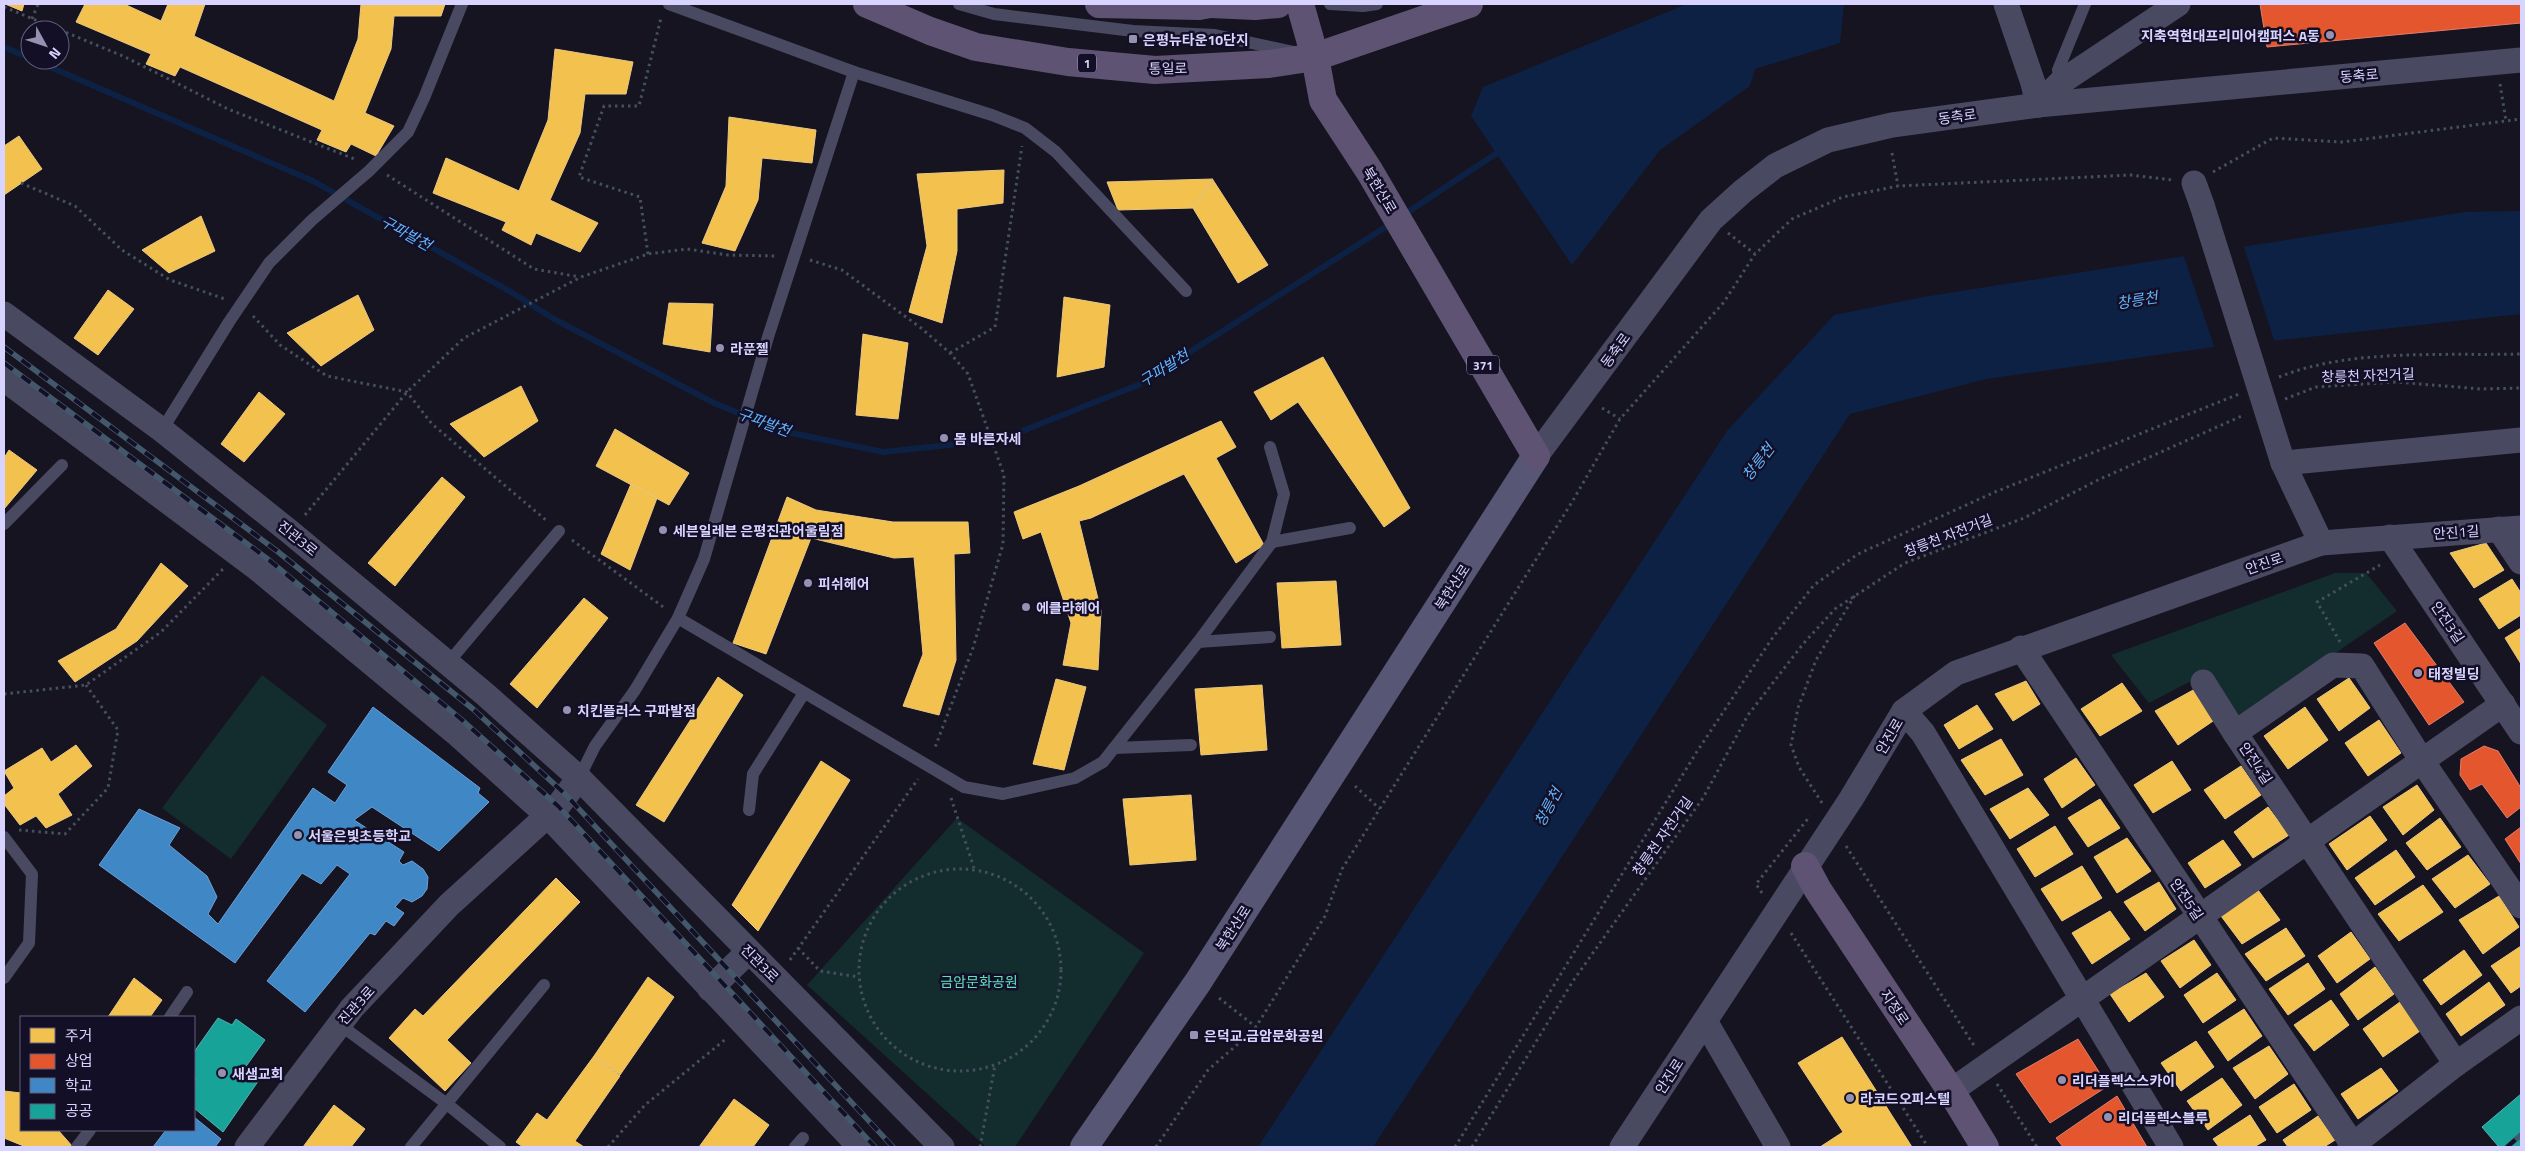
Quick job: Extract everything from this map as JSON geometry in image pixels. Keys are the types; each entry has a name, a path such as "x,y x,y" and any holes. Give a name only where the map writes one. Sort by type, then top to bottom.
{"main road":[{"name":"통일로","path":"867,4 976,47 1068,62 1155,70 1269,64 1315,57 1470,4"},
{"path":"1099,4 1199,6 1211,4 1255,6 1278,4"},
{"name":"북한산로","path":"1084,1147 1198,982 1536,456 1370,172 1323,100 1315,57 1300,4"},
{"name":"지정로","path":"1805,866 1818,890 1951,1091 1985,1147"}],"street":[{"path":"2006,4 2038,106 2061,82 2178,4"},
{"name":"동축로","path":"1536,456 1711,220 1743,191 1775,166 1828,140 1892,125 2038,106 2521,60"},
{"path":"2198,194 2283,463 2321,543"},
{"name":"진관3로","path":"4,314 162,430 290,532 448,663 579,778 748,952 942,1147"},
{"path":"4,379 258,569 456,733 548,816 860,1147"},
{"path":"2283,463 2521,440"},
{"path":"2510,528 2521,562"},
{"name":"안진1길","path":"2390,537 2510,528"},
{"name":"안진로","path":"1622,1147 1805,866 1851,799 1904,711 1956,673 2021,648 2321,543 2390,537"},
{"name":"안진3길","path":"2390,537 2521,732"},
{"name":"안진5길","path":"2021,648 2352,1146"},
{"path":"2334,665 2362,666 2422,761 2521,906"},
{"name":"안진4길","path":"2334,665 2235,733 2456,1064"},
{"path":"2203,682 2235,733"},
{"path":"1951,1091 2502,704"},
{"path":"1904,711 1923,733 2171,1147"},
{"name":"진관3로","path":"246,1147 339,1024 449,905 548,816 579,778"},
{"path":"710,989 748,952"},
{"path":"2352,1146 2456,1064 2521,1018"},
{"path":"1705,1021 1778,1147"}],"lane":[{"path":"162,430 269,263 312,220 371,169 408,132 424,98 462,4"},
{"path":"959,4 994,14 1133,32 1215,35 1315,57"},
{"path":"1330,4 1363,6 1377,4"},
{"path":"2061,82 2058,70 2085,4"},
{"path":"666,8 854,72 992,115 1025,128 1056,152 1186,291"},
{"path":"579,778 595,746 635,690 678,618 704,559 768,337 854,72"},
{"path":"678,618 964,787 1003,794 1075,778 1103,762 1198,642 1272,542 1284,494 1270,447"},
{"path":"4,524 62,465"},
{"path":"1272,542 1350,528"},
{"path":"448,663 559,531"},
{"path":"1198,642 1270,637"},
{"path":"749,810 754,774 804,693"},
{"path":"1114,748 1190,745"},
{"path":"4,978 29,943 32,874 8,833"},
{"path":"411,1147 544,985"},
{"path":"171,1016 187,992"},
{"path":"339,1024 447,1104 500,1147"},
{"path":"77,1147 89,1131"}],"path":[{"path":"4,7 32,19 38,4"},
{"path":"648,254 640,197 579,177 604,106 639,106 666,8"},
{"path":"70,34 123,56 228,109 371,169 534,269 581,277"},
{"path":"2500,81 2506,121"},
{"path":"1156,1147 1208,1070 1256,1027 1325,916 1342,869 1572,502 1620,419 1724,302 1755,254 1792,219 1843,197 1898,186 2131,175 2198,194 2273,138 2342,142 2521,119"},
{"path":"950,353 995,326 1025,128"},
{"path":"1892,153 1898,186"},
{"path":"21,183 75,206 122,250 170,280 241,304 280,345 327,376 407,392 432,424 559,531 678,618"},
{"path":"1727,232 1755,254"},
{"path":"299,522 407,392 464,338 547,295"},
{"path":"2276,379 2293,372 2357,358 2521,354"},
{"name":"창릉천 자전거길","path":"2282,400 2316,387 2396,382 2481,389 2521,388"},
{"path":"1455,1147 1696,753 1773,636 1814,585 1858,554 1995,492 2242,393"},
{"path":"1602,408 1620,419"},
{"name":"창릉천 자전거길","path":"1472,1147 1573,981 1702,798 1748,715 1803,644 1835,609 1905,563 2024,518 2098,480 2248,413"},
{"path":"785,967 928,765 973,648 1003,544 1004,475 983,416"},
{"path":"4,694 86,685 161,632 228,563"},
{"path":"2334,665 2340,643 2317,602 2380,565"},
{"path":"1816,808 1821,801 1799,767 1791,745 1798,708 1816,660 1856,594"},
{"path":"8,833 65,834 108,788 118,730 86,685"},
{"path":"946,776 974,869"},
{"path":"1354,786 1380,809"},
{"path":"1756,884 1811,814"},
{"path":"1846,846 1972,1042"},
{"path":"944,869 974,869 1003,877 1028,893 1047,916 1059,944 1062,974 1056,1003 1042,1030 1021,1051 995,1065 964,1072 933,1068 904,1055 881,1034 865,1008 858,977 861,947 869,926 872,919 890,896 915,878 944,869"},
{"path":"1790,931 1928,1147"},
{"path":"798,948 820,971 858,977"},
{"path":"1219,998 1256,1027"},
{"path":"608,1147 646,1105 729,1036"},
{"path":"980,1147 995,1065"},
{"path":"1998,1086 2037,1147"}],"green space":[{"path":"2335,573 2366,573 2397,611 2240,718 2208,672 2149,703 2111,655"},
{"path":"262,675 327,725 231,859 162,808"},
{"name":"금암문화공원","path":"957,818 1144,953 1015,1147 986,1147 807,985"}],"water":[{"path":"1687,4 1844,4 1840,43 1755,69 1750,86 1660,150 1572,265 1471,116 1483,87"},
{"name":"창릉천","path":"2521,211 2521,314 2207,348 1986,379 1850,414 1373,1147 1258,1147 1727,431 1834,315 1923,297 2465,212"}],"pier":[{"path":"2243,244 2275,343 2215,349 2183,254"}],"building: 주거":[{"path":"5,4 24,4 22,11"},
{"path":"85,4 124,4 161,21 168,4 205,4 194,36 334,101 358,39 361,4 445,4 441,16 394,16 391,49 365,113 394,126 376,156 351,144 346,152 317,140 322,130 180,67 175,76 146,64 151,54 76,22"},
{"path":"555,49 633,62 626,94 585,94 580,133 550,200 598,223 580,252 536,233 531,245 502,230 506,222 433,193 446,158 519,191 548,120"},
{"path":"729,117 816,130 812,163 762,158 758,200 735,251 702,243 726,186"},
{"path":"19,136 42,169 4,195 4,146"},
{"path":"1004,170 1003,203 957,209 957,251 942,323 909,312 927,246 917,174"},
{"path":"1213,179 1193,208 1118,210 1107,182"},
{"path":"1213,180 1268,265 1238,283 1193,208"},
{"path":"201,216 215,251 169,273 142,250"},
{"path":"108,290 134,309 98,355 74,338"},
{"path":"358,295 374,330 321,366 287,333"},
{"path":"1064,297 1110,305 1104,367 1057,377"},
{"path":"669,303 713,304 710,352 663,344"},
{"path":"863,334 908,343 898,419 856,415"},
{"path":"1323,357 1410,508 1384,527 1298,402 1271,420 1254,392"},
{"path":"521,386 538,421 484,457 450,424"},
{"path":"259,392 285,414 244,462 221,444"},
{"path":"1221,421 1236,447 1216,458 1264,545 1236,563 1184,474 1091,518 1079,521 1101,611 1098,670 1063,665 1071,623 1041,532 1023,539 1014,512 1079,486"},
{"path":"615,429 689,473 669,505 596,466"},
{"path":"9,450 37,470 4,509 4,458"},
{"path":"442,477 465,497 395,586 368,563"},
{"path":"631,484 657,498 630,570 601,554"},
{"path":"787,497 816,510 893,522 968,522 970,553 954,554 956,660 939,715 903,706 923,654 914,557 894,558 811,538 766,654 733,643"},
{"path":"2486,543 2504,570 2474,588 2450,553"},
{"path":"161,563 188,586 137,641 75,682 58,661 116,629"},
{"path":"2512,579 2521,593 2521,615 2499,629 2479,599"},
{"path":"1336,581 1341,645 1282,648 1277,583"},
{"path":"584,598 608,618 537,708 510,684"},
{"path":"2521,628 2521,664 2505,638"},
{"path":"718,677 743,695 664,822 636,805"},
{"path":"2349,678 2370,708 2339,731 2317,699"},
{"path":"1056,679 1086,687 1064,770 1033,764"},
{"path":"2026,681 2040,704 2013,721 1995,694"},
{"path":"2122,683 2142,711 2100,736 2081,709"},
{"path":"1262,685 1267,750 1201,755 1195,689"},
{"path":"2195,689 2216,719 2178,745 2155,711"},
{"path":"1977,705 1993,729 1959,749 1944,725"},
{"path":"2305,707 2328,740 2288,769 2264,736"},
{"path":"2379,720 2401,753 2368,776 2345,743"},
{"path":"2001,739 2023,775 1985,795 1961,760"},
{"path":"76,745 92,766 58,794 72,815 46,828 36,816 20,825 4,804 4,796 14,788 4,771 42,748 51,762"},
{"path":"2076,758 2095,785 2062,808 2044,779"},
{"path":"821,761 850,780 758,931 732,905"},
{"path":"2172,761 2191,790 2153,813 2134,785"},
{"path":"2241,766 2261,795 2225,819 2204,790"},
{"path":"2417,785 2434,810 2403,835 2383,807"},
{"path":"2028,788 2049,815 2010,839 1990,809"},
{"path":"1191,795 1196,860 1130,865 1123,799"},
{"path":"2100,799 2120,828 2088,847 2068,818"},
{"path":"2268,807 2289,835 2253,858 2234,832"},
{"path":"2370,816 2387,840 2347,870 2329,844"},
{"path":"2440,818 2461,847 2427,870 2406,843"},
{"path":"2055,826 2073,854 2035,877 2017,849"},
{"path":"2127,838 2151,871 2117,893 2094,857"},
{"path":"2223,840 2241,865 2205,888 2188,863"},
{"path":"2396,850 2415,877 2375,905 2355,878"},
{"path":"2468,855 2490,884 2455,908 2432,879"},
{"path":"2082,866 2102,898 2062,921 2041,889"},
{"path":"556,878 580,902 447,1040 471,1063 445,1091 389,1038 415,1009 423,1016"},
{"path":"2159,882 2176,909 2145,931 2124,902"},
{"path":"2423,885 2443,912 2399,941 2378,914"},
{"path":"2258,890 2280,920 2242,944 2221,916"},
{"path":"2499,896 2519,927 2483,954 2459,920"},
{"path":"2110,911 2130,939 2092,964 2072,933"},
{"path":"2286,928 2305,956 2266,981 2245,954"},
{"path":"2351,932 2370,959 2337,983 2318,956"},
{"path":"2194,940 2211,965 2180,988 2161,961"},
{"path":"2521,946 2521,986 2511,993 2491,966"},
{"path":"2464,950 2482,975 2441,1005 2423,980"},
{"path":"2308,963 2325,989 2288,1015 2269,989"},
{"path":"2375,967 2394,994 2358,1020 2340,994"},
{"path":"2146,973 2164,997 2129,1022 2110,994"},
{"path":"2217,973 2236,1000 2203,1023 2184,995"},
{"path":"648,977 674,997 620,1075 594,1056"},
{"path":"134,978 162,1000 151,1016 109,1016"},
{"path":"2489,982 2505,1005 2461,1036 2446,1014"},
{"path":"2331,1000 2349,1025 2314,1051 2294,1025"},
{"path":"2400,1002 2420,1031 2383,1057 2363,1029"},
{"path":"2244,1009 2262,1036 2228,1061 2208,1032"},
{"name":"라코드오피스텔","path":"1842,1037 1912,1147 1820,1147 1843,1132 1798,1063"},
{"path":"2196,1041 2214,1067 2181,1091 2161,1063"},
{"path":"2269,1046 2288,1074 2255,1099 2233,1068"},
{"path":"594,1056 620,1076 575,1141 584,1147 523,1147 516,1142 537,1113 547,1120"},
{"path":"2381,1068 2398,1091 2358,1119 2341,1094"},
{"path":"2222,1078 2242,1105 2208,1130 2187,1101"},
{"path":"2294,1084 2311,1110 2277,1133 2259,1107"},
{"path":"4,1091 20,1093 20,1131 59,1131 73,1147 26,1147 4,1138"},
{"path":"734,1099 769,1125 753,1147 699,1147"},
{"path":"334,1105 365,1129 351,1147 303,1147"},
{"path":"2250,1115 2266,1140 2254,1147 2219,1147 2213,1139"},
{"path":"2318,1116 2335,1140 2324,1147 2288,1147 2283,1140"}],"building: 상업":[{"name":"지축역현대프리미어캠퍼스 A동","path":"2260,4 2521,4 2521,23 2267,47"},
{"name":"태정빌딩","path":"2405,623 2464,702 2429,725 2374,643"},
{"path":"2484,746 2498,751 2521,788 2521,807 2507,818 2482,784 2470,790 2460,775 2461,759"},
{"path":"2521,827 2521,864 2505,839"},
{"name":"리더플렉스스카이","path":"2078,1039 2108,1086 2050,1123 2016,1074"},
{"name":"리더플렉스블루","path":"2117,1096 2147,1147 2063,1147 2056,1138"}],"building: 학교":[{"path":"373,707 480,788 478,793 489,802 439,851 372,807 354,820 404,852 399,861 403,865 412,861 423,869 428,877 427,889 422,896 412,902 403,898 395,907 404,913 394,926 386,921 375,935 370,933 305,1012 267,981 350,874 337,865 321,884 302,873 235,963 99,865 139,809 180,828 169,845 207,876 217,897 208,914 218,924 313,788 335,803 347,785 328,772"},
{"path":"195,1118 221,1139 215,1147 153,1147 165,1131 195,1131"}],"building: 공공":[{"name":"새샘교회","path":"218,1018 232,1025 236,1019 265,1040 244,1069 259,1080 223,1132 195,1109 195,1051"},
{"path":"2521,1094 2521,1147 2499,1147 2482,1127"}],"waterway":[{"name":"구파발천","path":"4,47 20,54"},
{"name":"구파발천","path":"57,70 313,181 511,292 554,319 714,403 782,431 883,452 967,443 1015,434 1138,385 1392,223"},
{"name":"구파발천","path":"1402,216 1497,153"}],"railway":[{"path":"4,347 277,551 473,709 566,795 893,1147"},
{"path":"4,363 269,560 462,720 558,806 875,1147"},
{"path":"2507,1147 2521,1135"}],"place":[{"name":"지축역현대프리미어캠퍼스 A동","path":"2330,35"},
{"name":"은평뉴타운10단지","path":"1133,39"},
{"name":"라푼젤","path":"720,348"},
{"name":"몸 바른자세","path":"944,438"},
{"name":"세븐일레븐 은평진관어울림점","path":"663,530"},
{"name":"피쉬헤어","path":"808,583"},
{"name":"에클라헤어","path":"1026,607"},
{"name":"태정빌딩","path":"2418,673"},
{"name":"치킨플러스 구파발점","path":"567,710"},
{"name":"서울은빛초등학교","path":"298,835"},
{"name":"은덕교.금암문화공원","path":"1194,1035"},
{"name":"새샘교회","path":"222,1073"},
{"name":"리더플렉스스카이","path":"2062,1080"},
{"name":"라코드오피스텔","path":"1850,1098"},
{"name":"리더플렉스블루","path":"2108,1117"}]}
